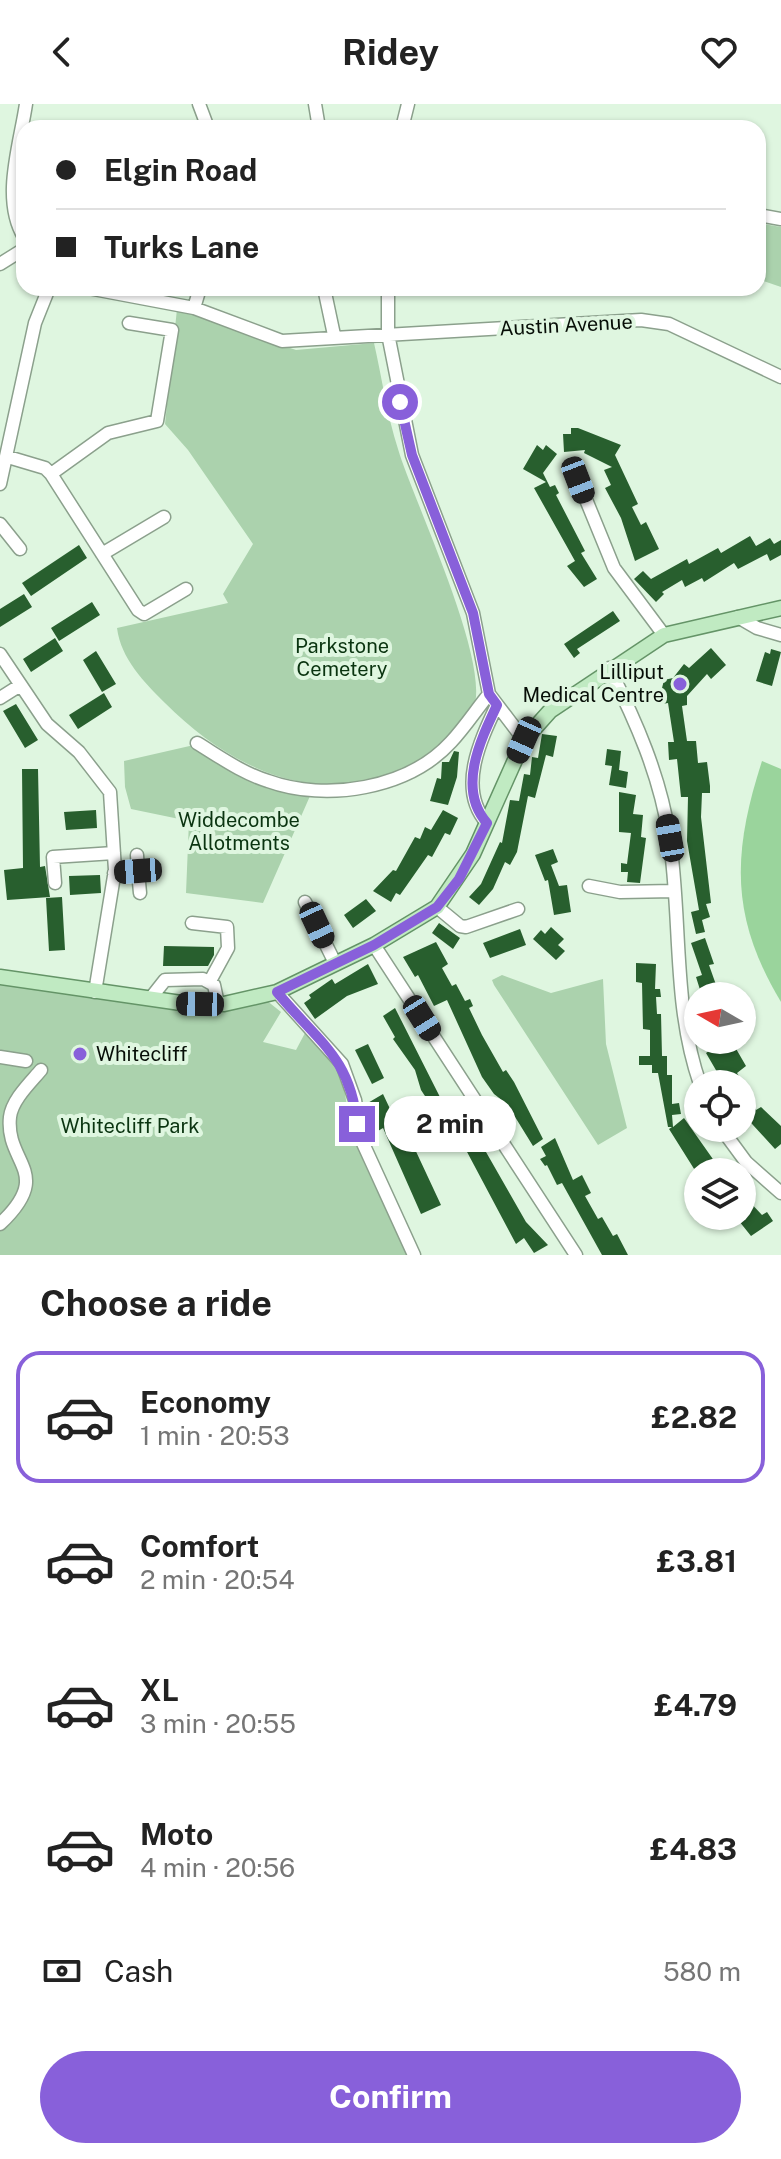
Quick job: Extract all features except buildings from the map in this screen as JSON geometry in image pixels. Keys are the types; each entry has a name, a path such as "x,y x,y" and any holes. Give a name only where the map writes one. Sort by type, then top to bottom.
{"main road":[{"path":"0,977 150,999 218,1004 277,992 374,945 437,907 459,879 524,740 550,711 609,668 664,635 781,608"}],"street":[{"path":"0,484 8,457 6,437 35,323 46,296"},
{"name":"Austin Avenue","path":"130,296 194,308 282,341 334,335 641,320 669,324 781,377"},
{"path":"194,308 198,296"},
{"path":"326,296 334,335"},
{"path":"388,296 388,334 412,455 473,613 493,699 524,740"},
{"path":"51,474 108,433 157,421 172,330 129,323"},
{"path":"8,457 45,468 51,474 138,610 144,614 186,589"},
{"path":"578,480 614,568 664,635"},
{"path":"102,554 164,517"},
{"path":"0,524 20,549"},
{"path":"738,617 757,628 781,635"},
{"path":"0,654 47,724 79,752 110,792 114,873 95,992"},
{"path":"609,668 630,710 661,795 670,838 683,1006 697,1070"},
{"path":"0,698 19,686"},
{"path":"197,743 270,783 321,791 353,790 398,777 424,764 450,744 493,699"},
{"path":"487,823 473,807 472,786 479,746 493,699"},
{"path":"55,883 53,857 114,853"},
{"path":"137,855 140,893"},
{"path":"114,873 138,871"},
{"path":"589,886 620,892 674,891"},
{"path":"305,902 335,963"},
{"path":"437,907 460,926 466,927 518,909"},
{"path":"192,923 227,927 228,948 210,981 218,1004"},
{"path":"374,945 576,1255"},
{"path":"150,999 165,980 210,981"},
{"path":"277,992 342,1064 355,1100 361,1139 413,1252"},
{"path":"0,1057 26,1061"},
{"path":"0,1224 16,1209 27,1184 10,1117 16,1101 41,1070"},
{"path":"731,1142 746,1162 781,1193"}],"green space":[{"path":"766,224 781,227 781,287 766,282"},
{"name":"Parkstone Cemetery","path":"177,309 296,350 374,343 394,436 462,621 472,657 476,688 473,710 462,727 437,750 410,766 376,779 342,784 310,783 278,776 248,764 191,727 165,703 128,660 117,628 228,603 223,594 253,544 188,450 165,424"},
{"name":"Widdecombe Allotments","path":"194,745 249,778 310,796 263,903 186,893 189,821 131,809 125,787 124,761"},
{"path":"502,975 551,993 603,979 606,1044 627,1128 598,1145 494,985 492,980"},
{"name":"Whitecliff Park","path":"0,977 181,1003 261,996 281,1012 263,1042 296,1050 305,1033 332,1061 344,1087 358,1148 408,1255 0,1255"}],"shaded area":[{"path":"762,761 781,769 781,1002 752,942 741,884 745,826"}],"place":[{"name":"Lilliput Medical Centre","path":"680,684"},
{"name":"Whitecliff","path":"80,1054"}],"route":[{"path":"357,1124 355,1100 342,1064 277,992 417,921 447,896 487,823 473,807 472,786 482,736 497,705 489,694 473,613 412,455 400,402"}]}
